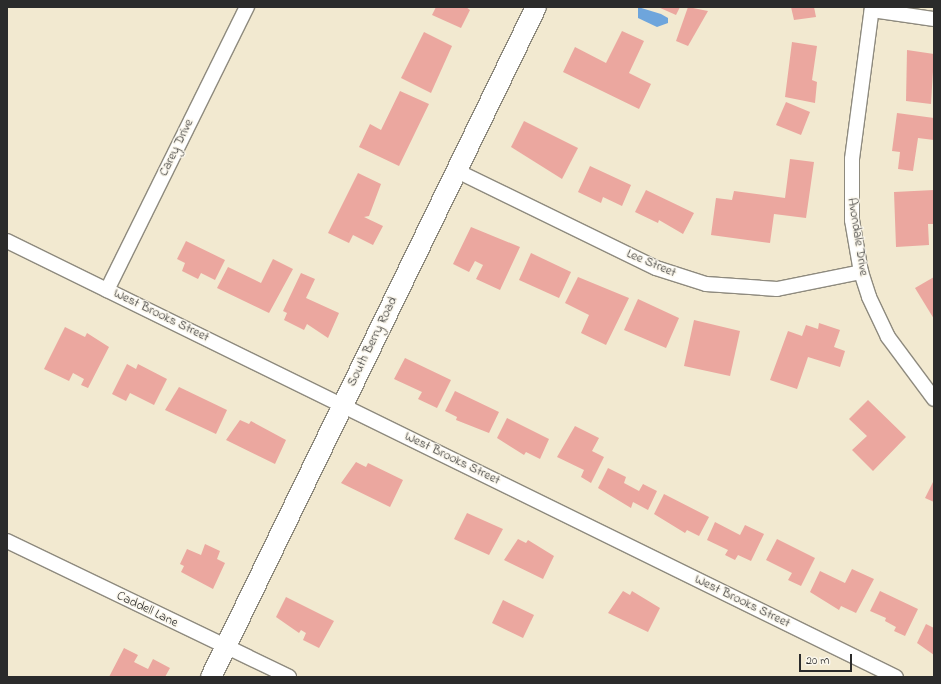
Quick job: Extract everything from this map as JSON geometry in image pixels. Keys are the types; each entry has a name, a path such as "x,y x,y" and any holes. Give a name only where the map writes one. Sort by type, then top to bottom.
{"street":[{"name":"Carey Drive","path":"107,290 247,7"},
{"name":"South Berry Road","path":"211,677 536,7"},
{"path":"872,9 934,19"},
{"name":"Avondale Drive","path":"872,9 850,187 860,272 888,337 934,400"},
{"name":"Lee Street","path":"457,171 650,265 706,284 777,289 860,272"},
{"name":"West Brooks Street","path":"7,240 896,677"},
{"name":"Caddell Lane","path":"7,541 289,677"}],"water":[{"path":"638,7 661,14 668,18 668,23 657,27 638,18"}],"building":[{"path":"436,7 466,7 470,10 461,28 432,15"},
{"path":"658,7 680,7 676,15"},
{"path":"688,7 708,11 688,46 676,41"},
{"path":"791,7 814,7 816,17 794,20"},
{"path":"622,31 644,41 629,73 651,84 639,109 563,72 575,47 606,63"},
{"path":"424,32 452,46 431,93 401,78"},
{"path":"792,42 817,46 812,80 817,82 815,103 785,97"},
{"path":"907,50 934,54 931,104 906,101"},
{"path":"400,91 429,104 399,166 359,147 370,124 381,130"},
{"path":"786,102 810,112 801,135 776,125"},
{"path":"897,113 934,118 934,140 918,138 913,171 898,169 900,152 892,151"},
{"path":"524,121 578,148 562,179 511,147"},
{"path":"790,159 814,162 806,218 774,214 770,243 711,235 716,198 732,200 734,191 785,198"},
{"path":"590,166 631,185 622,206 603,197 601,203 578,192"},
{"path":"358,173 381,184 369,216 364,217 383,226 373,245 353,235 349,243 328,233"},
{"path":"646,190 694,213 683,234 659,220 658,223 635,212"},
{"path":"934,190 934,224 928,224 929,245 896,247 894,192"},
{"path":"471,227 520,247 500,290 476,279 483,265 475,261 469,272 453,264"},
{"path":"186,241 225,260 215,280 201,273 198,279 182,271 185,263 177,259"},
{"path":"531,253 571,272 559,298 519,280"},
{"path":"273,259 293,269 269,313 217,288 228,267 261,283"},
{"path":"301,273 315,279 306,298 339,313 328,338 307,324 304,330 284,320 287,313 283,311"},
{"path":"578,277 629,298 606,345 581,333 589,315 565,303"},
{"path":"934,277 934,319 915,288"},
{"path":"638,299 679,318 666,348 624,330"},
{"path":"694,320 740,331 730,376 684,366"},
{"path":"819,323 840,330 834,347 845,351 840,367 808,357 797,389 770,380 788,331 802,336 806,325 818,329"},
{"path":"65,327 85,337 87,333 109,347 88,388 81,385 84,379 73,373 69,381 44,369"},
{"path":"405,358 451,380 437,408 418,399 422,392 394,379"},
{"path":"127,364 136,369 138,364 167,379 154,405 130,393 126,401 112,394"},
{"path":"179,387 227,410 216,434 165,410"},
{"path":"455,391 499,412 489,433 456,420 457,417 445,411"},
{"path":"868,400 906,437 873,471 852,450 867,436 849,419"},
{"path":"507,418 549,439 540,459 526,452 524,455 497,438"},
{"path":"240,420 249,424 251,421 286,440 275,464 226,440"},
{"path":"575,426 599,438 592,451 604,457 591,483 581,477 584,470 557,457"},
{"path":"356,462 366,467 368,463 403,480 390,507 341,483"},
{"path":"608,468 626,477 624,483 639,491 643,484 657,491 648,510 633,502 631,508 598,488"},
{"path":"934,480 934,502 925,498"},
{"path":"664,494 709,517 699,536 687,530 685,533 654,514"},
{"path":"467,513 503,529 489,555 454,539"},
{"path":"715,522 740,535 745,525 764,534 751,561 738,555 735,560 725,555 728,550 707,540"},
{"path":"518,539 526,543 528,540 554,556 543,579 504,560"},
{"path":"777,539 815,558 801,586 788,580 792,573 766,560"},
{"path":"205,544 220,551 217,559 225,563 213,589 181,572 184,566 180,564 187,549 201,555"},
{"path":"852,569 874,579 856,613 841,606 839,610 810,592 820,571 845,583"},
{"path":"623,591 630,595 632,591 660,608 648,632 608,613"},
{"path":"880,591 918,609 905,636 894,631 896,627 885,621 886,618 870,611"},
{"path":"286,597 334,621 319,648 303,640 306,633 301,630 299,633 276,617"},
{"path":"503,600 534,615 523,638 492,623"},
{"path":"926,624 934,628 934,655 917,643"},
{"path":"124,648 138,655 134,662 148,669 153,659 170,668 165,677 109,677"}]}
